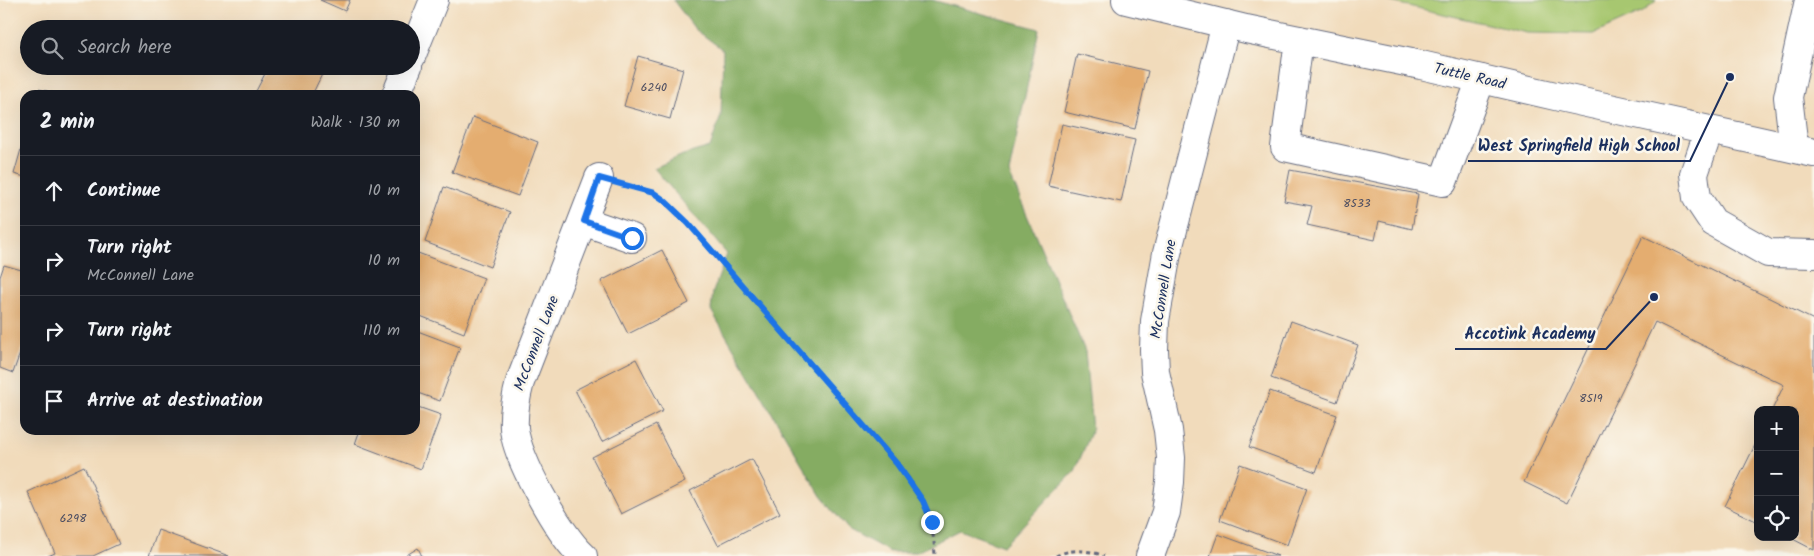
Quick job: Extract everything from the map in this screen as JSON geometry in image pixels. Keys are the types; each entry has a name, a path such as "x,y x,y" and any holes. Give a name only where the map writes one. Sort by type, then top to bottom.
{"street":[{"path":"420,35 434,0"},
{"name":"Tuttle Road","path":"1126,0 1226,24 1804,150"},
{"path":"1804,150 1788,96 1809,0"},
{"name":"McConnell Lane","path":"1150,556 1166,512 1171,466 1168,430 1155,372 1155,321 1167,253 1226,24"},
{"path":"1300,40 1285,147 1444,182 1482,79"},
{"path":"398,90 404,75"},
{"path":"1709,130 1694,174 1697,198 1713,222 1768,253 1814,254"},
{"name":"McConnell Lane","path":"583,556 564,535 522,457 516,442 514,420 516,396 520,382 584,221 599,178"},
{"path":"584,221 632,238"}],"path":[{"path":"599,178 654,193 688,223 908,477 923,501 930,517 935,556"},
{"path":"1056,556 1077,550 1089,551 1104,556"}],"green space":[{"path":"673,0 932,0 1039,29 1009,173 1085,351 1092,430 1075,471 1003,546 960,530 917,552 890,552 848,529 821,496 711,310 713,292 727,254 654,168 683,155 710,147 721,116 723,50 695,29"},
{"path":"1382,0 1657,0 1643,12 1594,34 1527,33"}],"building":[{"path":"320,0 350,0 345,11"},
{"path":"1077,54 1148,71 1135,129 1064,112"},
{"path":"638,56 683,69 670,119 624,106"},
{"path":"264,75 322,75 314,90 257,90"},
{"path":"473,117 538,142 518,196 452,172"},
{"path":"1062,124 1135,140 1121,202 1048,186"},
{"path":"20,153 20,176 14,174"},
{"path":"1290,170 1418,194 1412,229 1379,221 1375,240 1307,225 1312,206 1284,201"},
{"path":"444,187 510,212 490,267 425,242"},
{"path":"1643,236 1814,320 1814,550 1797,541 1799,541 1799,406 1774,406 1784,385 1655,322 1567,503 1524,482"},
{"path":"662,250 689,303 628,334 601,281"},
{"path":"420,254 484,278 464,333 420,316"},
{"path":"4,265 20,270 20,353 13,373 0,368 0,277"},
{"path":"1291,321 1358,345 1337,402 1271,378"},
{"path":"420,332 460,347 440,401 420,394"},
{"path":"636,359 663,411 602,442 575,390"},
{"path":"1270,391 1337,415 1316,472 1249,447"},
{"path":"420,408 441,415 421,469 355,444 358,435 420,435"},
{"path":"656,425 685,482 621,514 592,457"},
{"path":"1754,447 1754,520 1725,506"},
{"path":"752,459 780,513 718,545 690,491"},
{"path":"1240,464 1307,488 1287,545 1220,520"},
{"path":"84,466 119,544 93,556 48,556 55,553 28,492"},
{"path":"158,530 229,556 149,556"},
{"path":"1218,534 1278,556 1210,556"},
{"path":"418,548 422,556 405,556"}],"place":[{"name":"West Springfield High School","path":"1730,77"},
{"name":"Accotink Academy","path":"1654,297"}],"route":[{"path":"632,238 584,221 599,178 654,193 688,223 908,477 923,501 932,522"}]}
